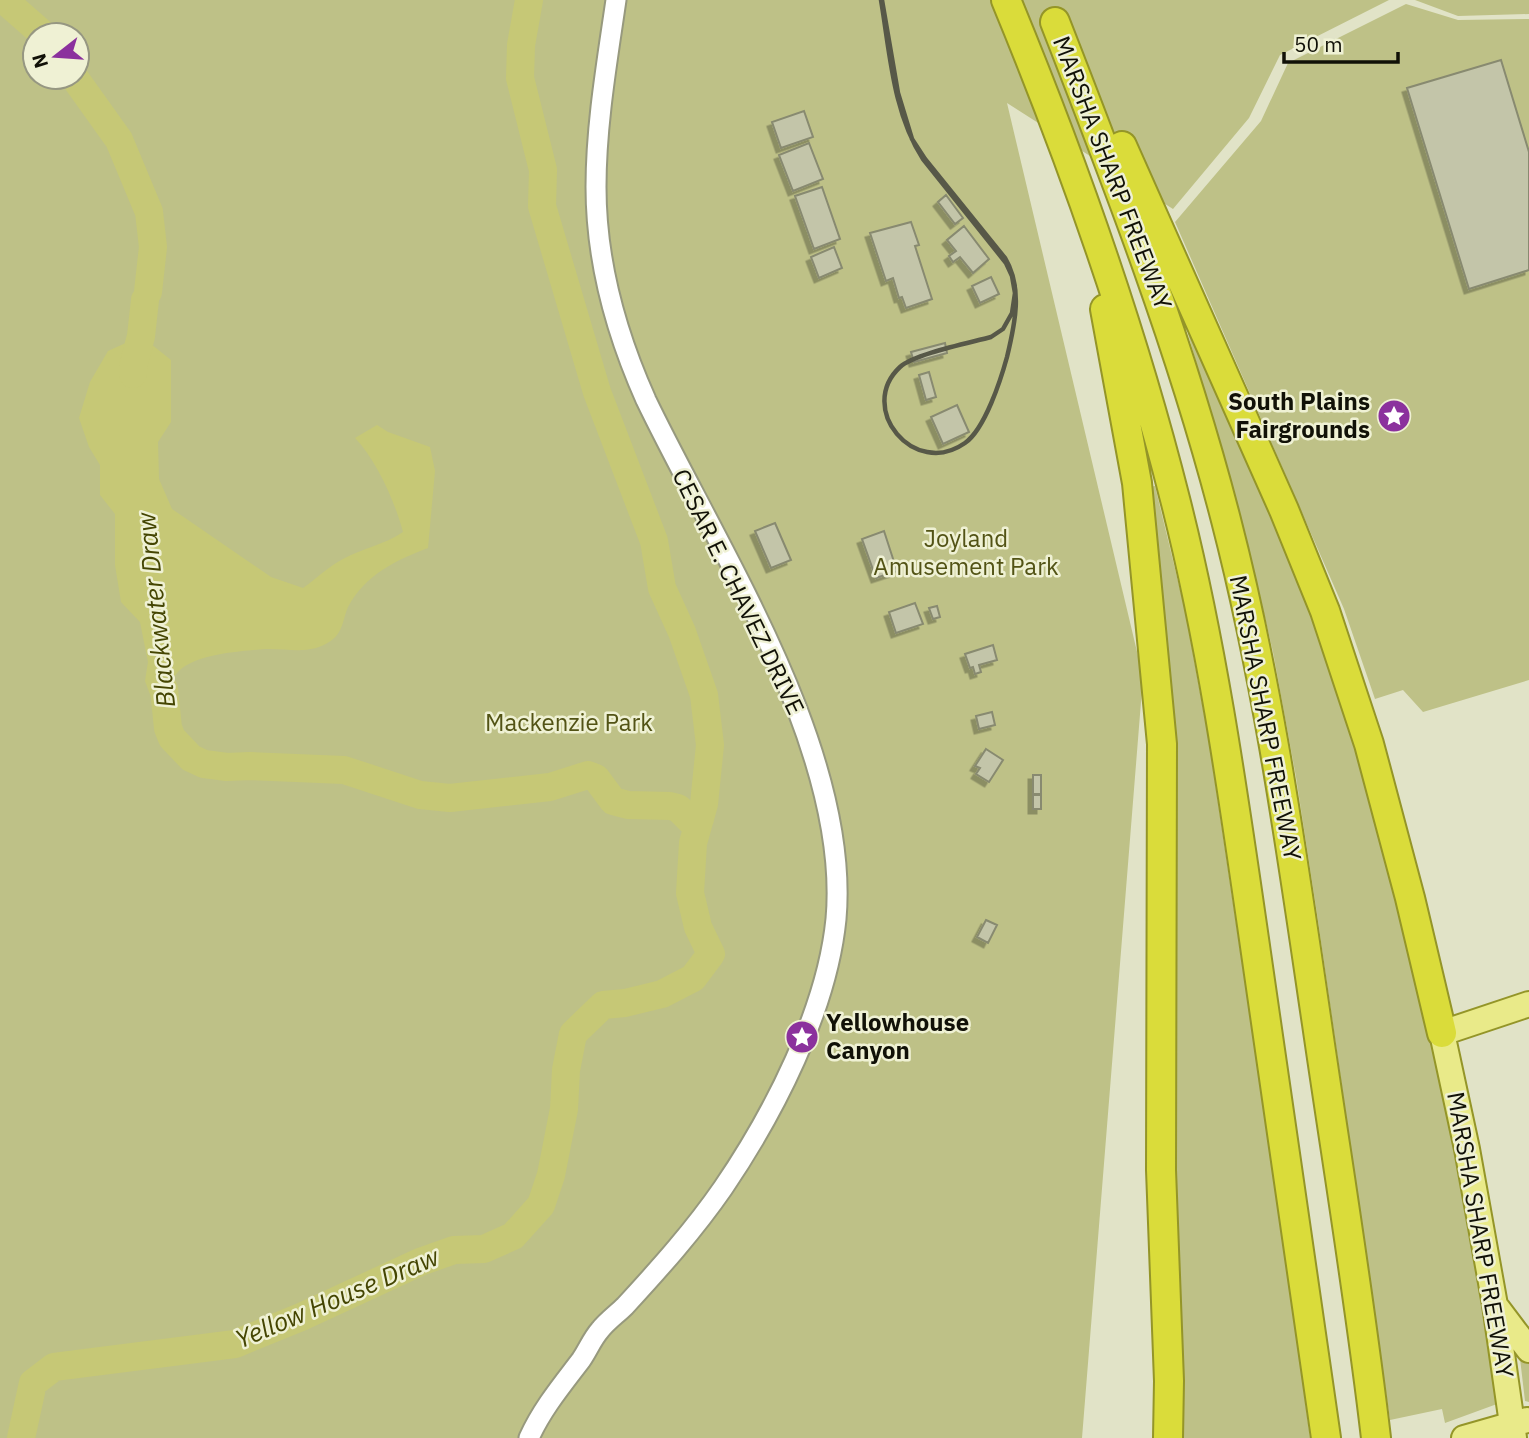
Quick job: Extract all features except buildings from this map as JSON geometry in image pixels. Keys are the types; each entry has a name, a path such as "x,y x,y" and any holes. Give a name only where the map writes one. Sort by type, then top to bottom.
{"highway":[{"path":"1006,0 1047,100 1087,214 1137,483 1162,744 1161,1170 1169,1381 1168,1438"},
{"path":"1049,11 1121,142 1284,510 1325,611 1369,744 1442,1033"},
{"name":"MARSHA SHARP FREEWAY","path":"1049,11 1139,239 1184,372 1226,519 1254,638 1283,795 1376,1438"},
{"name":"MARSHA SHARP FREEWAY","path":"1087,214 1133,349 1175,501 1208,649 1231,777 1325,1438"}],"main road":[{"path":"1442,1033 1529,1004"},
{"name":"MARSHA SHARP FREEWAY","path":"1442,1033 1467,1149 1518,1427"},
{"path":"1495,1305 1529,1350"},
{"path":"1464,1438 1518,1427"}],"street":[{"name":"CESAR E. CHAVEZ DRIVE","path":"529,1438 550,1400 582,1359 600,1330 692,1231 752,1141 795,1061 808,1028 822,982 836,919 837,886 833,841 817,771 802,725 760,626 646,400 632,369 611,304 598,226 596,187 603,89 615,0"}],"green space":[{"name":"Mackenzie Park","path":"0,0 1389,0 1280,55 1249,118 1173,209 1007,103 1143,677 1082,1438 0,1438"},
{"path":"1415,0 1529,0 1529,14 1458,16"},
{"name":"South Plains Fairgrounds","path":"1406,4 1458,20 1529,19 1529,680 1423,712 1403,690 1375,699 1344,609 1175,222 1261,121 1288,63"},
{"path":"1194,332 1300,581 1358,760 1418,983 1444,1094 1492,1350 1497,1404 1445,1423 1442,1409 1390,1420 1296,777 1273,652 1245,532 1188,334"},
{"path":"1155,486 1185,610 1209,742 1310,1438 1182,1438 1181,1297 1174,1183 1148,487"},
{"path":"1519,1350 1529,1360 1529,1402 1525,1401"}],"water":[{"path":"141,336 171,360 171,422 158,442 159,479 172,509 271,577 303,588 338,562 403,532 384,482 371,458 355,438 377,425 388,432 430,447 435,471 428,548 404,558 372,577 348,607 338,633 324,645 308,650 265,649 228,653 188,664 173,680 168,728 161,724 145,681 148,662 140,622 121,602 115,565 115,514 100,495 100,465 89,447 79,418 90,382 108,351"}],"waterway":[{"name":"Blackwater Draw","path":"4,0 28,21"},
{"name":"Yellow House Draw","path":"21,1438 33,1383 54,1367 235,1344 420,1262 454,1250 484,1249 513,1236 541,1205 551,1175 564,1109 566,1070 573,1034 603,1005 662,994 693,978 711,954 698,927 690,893 693,843 704,804 710,745 704,695 682,632 662,588 654,541 597,392 542,206 543,170 520,78 521,45 529,0"},
{"name":"Blackwater Draw","path":"84,91 119,140 149,212 153,247 148,292"},
{"name":"Blackwater Draw","path":"133,374 145,300"},
{"name":"Blackwater Draw","path":"164,689 168,728 172,738 191,758 204,764 344,770 420,795 450,798 550,787 588,775 596,778 613,801 628,805 670,806 678,808 691,821 700,819"}],"railway":[{"path":"881,0 894,82 905,122 913,141 923,159 1006,263 1015,293 1012,313 1003,329 991,337 929,353 907,362 888,384 884,401 888,419 897,434 910,446 927,452 946,452 965,443 972,436 991,403 1013,332 1016,294 1011,270 1005,258 925,159 912,139 898,93 882,0"}],"place":[{"name":"South Plains Fairgrounds","path":"1394,416"},
{"name":"Yellowhouse Canyon","path":"802,1037"}],"park label":[{"name":"Joyland Amusement Park","path":"966,553"}]}
